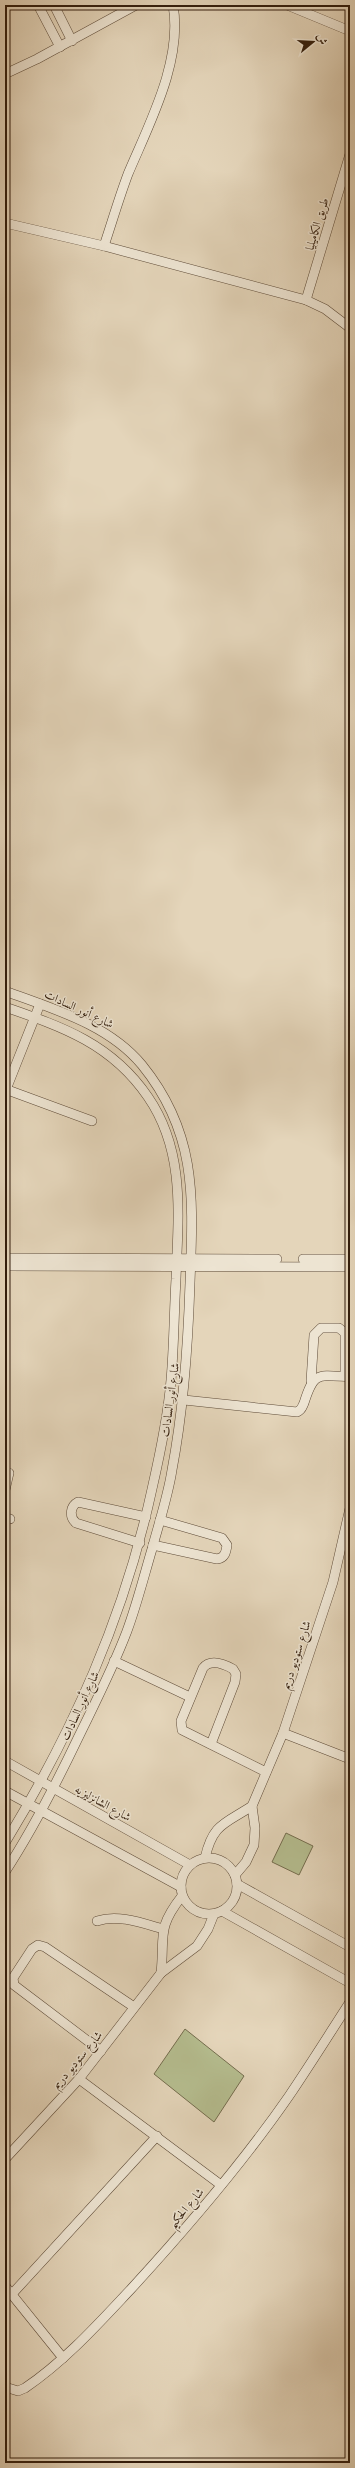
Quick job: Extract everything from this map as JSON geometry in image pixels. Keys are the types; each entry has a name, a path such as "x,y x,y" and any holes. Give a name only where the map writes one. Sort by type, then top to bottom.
{"street":[{"path":"38,5 60,47"},
{"path":"54,5 72,41"},
{"path":"5,74 72,41 136,5"},
{"path":"104,246 128,176 160,96 173,44 176,20 173,5"},
{"path":"288,5 350,31"},
{"name":"طريق الكاميليا","path":"306,300 350,154"},
{"path":"5,223 104,246 306,300 325,309 350,328"},
{"name":"شارع أنور السادات","path":"5,991 96,1028 116,1040 130,1052 149,1075 172,1112 181,1133 191,1180 191,1263 188,1360 184,1400 172,1473 160,1520 129,1625 114,1662 42,1811 5,1872"},
{"path":"40,1004 5,1090 92,1121"},
{"name":"شارع أنور السادات","path":"5,1007 36,1017 86,1039 106,1052 138,1084 149,1098 166,1130 174,1162 178,1191 171,1382 161,1449 140,1543 122,1601 96,1668 41,1782 5,1843"},
{"path":"138,1084 149,1075"},
{"path":"6,1262 191,1263 350,1259"},
{"path":"191,1263 350,1267"},
{"path":"184,1400 297,1412 301,1410 311,1381 314,1336 321,1328 339,1328 345,1333 347,1377 321,1376 311,1381"},
{"path":"5,1490 10,1474"},
{"path":"140,1543 76,1523 71,1514 74,1505 78,1502 146,1517"},
{"name":"شارع ستوديو دريم","path":"252,1806 283,1733 333,1582 350,1508"},
{"path":"153,1545 217,1560 226,1552 227,1545 222,1538 160,1520"},
{"path":"114,1662 190,1697"},
{"path":"211,1744 235,1682 236,1674 233,1670 216,1662 206,1664 190,1697 181,1721 182,1730 266,1772"},
{"path":"283,1733 350,1759"},
{"name":"شارع الشانزليزيه","path":"5,1761 190,1865"},
{"path":"5,1791 182,1892 195,1911 218,1912 350,1983"},
{"path":"205,1858 209,1842 220,1826 252,1806 255,1828 254,1845 236,1880 233,1900 218,1912"},
{"path":"161,1973 163,1929 182,1892 182,1879 190,1865 205,1858 223,1861 236,1880 350,1947"},
{"name":"شارع ستوديو دريم","path":"5,2159 79,2079 161,1973 197,1946 218,1912"},
{"path":"97,1921 105,1919 125,1920 163,1929"},
{"path":"101,2051 14,1985 13,1978 32,1949 38,1945 45,1947 134,2007"},
{"name":"شارع الحكيم","path":"5,2387 18,2391 25,2388 63,2358 111,2311 162,2255 221,2186 289,2096 350,2002"},
{"path":"79,2079 158,2136 221,2186"},
{"path":"12,2294 158,2136"},
{"path":"5,2286 63,2358"}],"green space":[{"path":"286,1833 313,1846 299,1875 272,1862"},
{"path":"185,2029 244,2076 214,2122 154,2074"}]}
